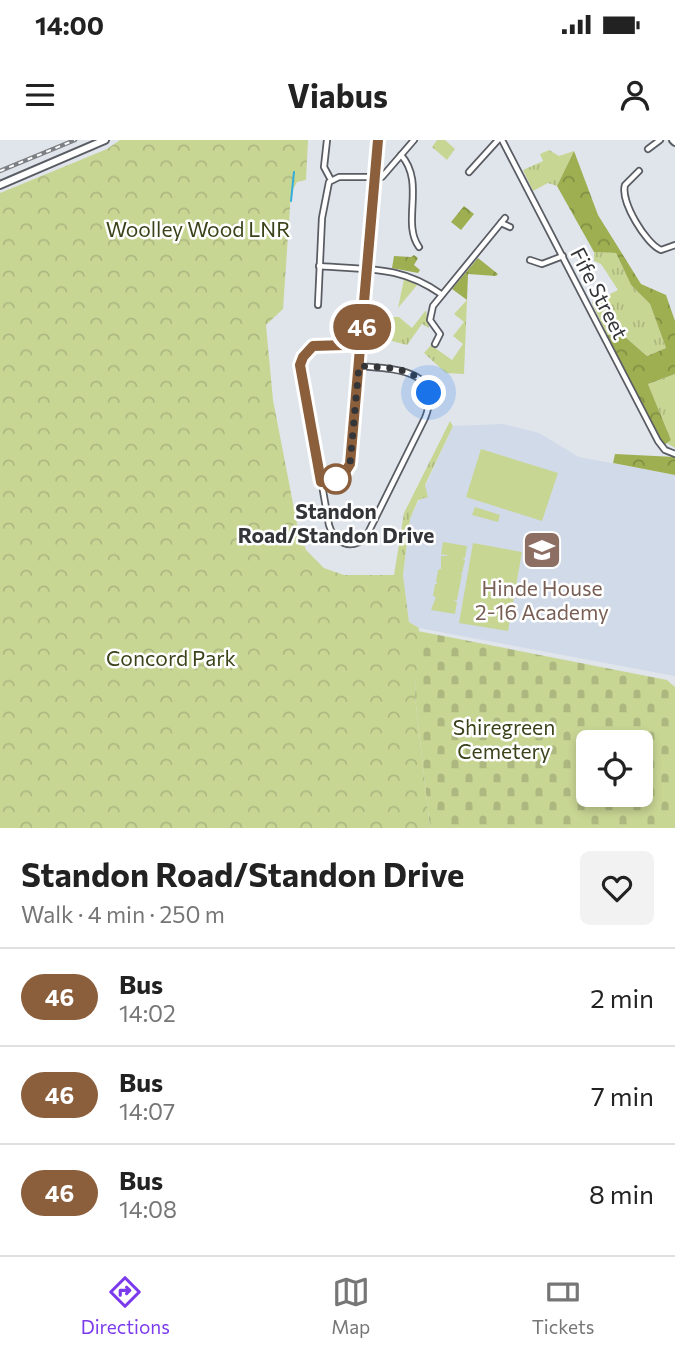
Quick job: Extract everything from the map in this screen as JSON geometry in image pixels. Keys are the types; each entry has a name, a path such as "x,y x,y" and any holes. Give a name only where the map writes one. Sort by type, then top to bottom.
{"main road":[{"path":"0,185 105,140"}],"street":[{"path":"327,140 324,167 331,180"},
{"path":"321,482 337,479 348,470 379,140"},
{"path":"318,305 323,207 327,185 331,180 350,176 376,178 385,175 414,140"},
{"path":"469,172 500,140"},
{"name":"Fife Street","path":"500,140 664,450 675,454"},
{"path":"648,149 660,140"},
{"path":"401,155 411,169 415,237 419,247"},
{"path":"639,172 625,185 624,199 651,244 661,250 675,245"},
{"path":"435,344 440,334 432,325 430,314 441,294 503,220 510,227"},
{"path":"530,260 542,264 563,256"},
{"path":"319,266 410,275 441,294"},
{"path":"359,366 413,373 426,387 429,407 361,541 345,544 333,535 321,482 301,361 309,349 319,345 360,346"}],"shaded area":[{"name":"Hinde House 2-16 Academy","path":"503,424 539,433 579,457 675,475 675,676 419,628 409,622 403,575 410,519 453,426"}],"green space":[{"name":"Concord Park","path":"120,140 308,140 306,180 297,182 291,193 283,309 266,325 273,400 297,524 306,550 324,568 344,575 403,575 409,622 419,628 415,696 430,828 0,828 0,193 107,149"},
{"path":"437,140 445,140 455,149 447,160 432,147"},
{"path":"549,150 559,156 574,151 557,186 548,183 533,191 523,170 543,161 540,154"},
{"path":"574,151 598,215 641,284 666,295 675,321 675,374 648,384 671,440 663,446 607,335 624,336 647,356 666,348 650,304 631,285 616,253 594,252 557,186"},
{"path":"464,206 474,214 461,230 451,222"},
{"path":"594,252 616,253 631,285 650,304 666,348 647,356 624,336 607,335 592,303 618,290 601,264 594,261"},
{"path":"414,255 418,258 414,265 420,270 418,273 392,268 394,256"},
{"path":"478,258 498,274 468,274 467,300 452,289"},
{"path":"404,279 418,284 398,308"},
{"path":"467,300 464,374 446,373 424,353 431,345 452,360 463,344 453,336 464,322 454,314"},
{"path":"426,310 429,328 422,324 407,345 388,340 388,317 399,317 412,328"},
{"path":"675,374 675,448 667,443 671,440 648,384"},
{"path":"450,421 453,426 425,485 428,497 418,500 410,519 403,575 394,575 404,513"},
{"path":"481,449 558,473 542,521 466,497"},
{"path":"615,454 675,457 675,475 613,463"},
{"path":"475,507 500,515 498,522 472,515"},
{"path":"443,542 467,546 465,558 462,558 465,560 462,573 459,573 462,574 457,600 454,600 457,602 455,614 431,610 436,597 433,596 435,584 438,584 438,570 441,569 441,556 450,556 441,554"},
{"path":"473,543 522,552 508,631 459,623"},
{"name":"Shiregreen Cemetery","path":"418,631 667,680 675,687 675,828 430,828 415,696"}],"waterway":[{"path":"291,201 294,172"}],"railway":[{"path":"0,171 75,140"}],"bus line":[{"name":"46","path":"345,345 313,346 300,365 321,482 342,477 350,464 378,140"}],"place":[{"name":"Standon Road/Standon Drive","path":"336,479"},
{"name":"Hinde House 2-16 Academy","path":"542,550"}],"route":[{"path":"336,479 346,474 350,464 359,366 413,373 419,377 429,393"}],"park label":[{"name":"Woolley Wood LNR","path":"198,228"}]}
